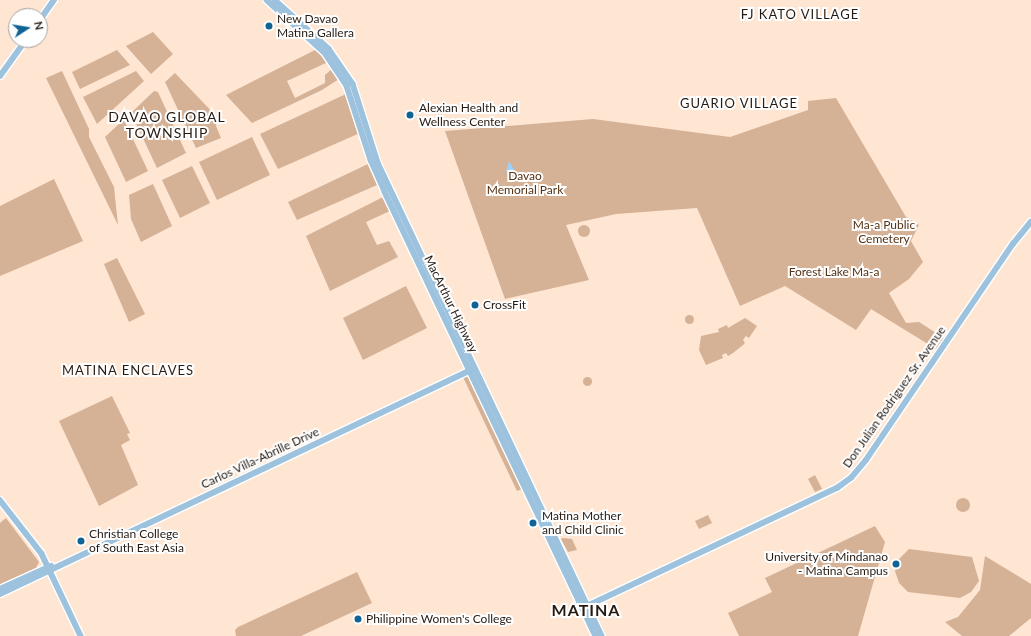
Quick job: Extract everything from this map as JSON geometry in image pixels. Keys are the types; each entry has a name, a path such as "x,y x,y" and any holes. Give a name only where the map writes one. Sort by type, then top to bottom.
{"main road":[{"path":"48,9 54,0"},
{"name":"MacArthur Highway","path":"267,0 302,27 330,58 348,86 372,165 405,225 585,607 596,636"},
{"name":"MacArthur Highway","path":"275,0 284,12"},
{"path":"0,76 20,48"},
{"name":"Don Julian Rodriguez Sr. Avenue","path":"585,607 837,488 849,479 866,460 1013,244 1031,222"},
{"name":"Carlos Villa-Abrille Drive","path":"51,568 473,369"},
{"path":"0,500 51,568 82,636"},
{"path":"38,571 44,558"},
{"path":"0,589 38,571 51,568"},
{"path":"0,594 51,568"},
{"name":"MacArthur Highway","path":"585,607 602,636"}],"green space":[{"path":"153,32 173,54 151,74 126,46"},
{"path":"317,49 328,62 287,81 295,98 325,83 325,75 333,68 339,79 322,90 252,123 226,95"},
{"path":"117,50 130,65 80,89 72,72"},
{"path":"62,71 89,129 89,137 114,187 118,225 46,78"},
{"path":"136,71 144,81 97,124 83,97"},
{"path":"175,73 217,117 216,126 221,138 196,148 165,82"},
{"path":"154,91 158,92 186,153 157,168 131,113"},
{"path":"346,94 360,133 278,169 260,134"},
{"path":"836,98 906,217 919,225 911,241 923,262 909,279 889,293 906,323 919,322 944,338 936,349 871,309 856,330 785,286 740,306 697,208 616,214 566,225 589,280 505,299 445,131 593,119 730,137 808,110 808,101"},
{"path":"122,121 125,122 148,171 126,182 105,137"},
{"path":"252,137 270,175 217,200 199,162"},
{"path":"368,164 377,185 297,220 288,202"},
{"path":"192,166 210,203 180,218 162,180"},
{"path":"54,179 83,241 0,276 0,206"},
{"path":"153,184 172,226 141,242 131,219 129,195"},
{"path":"383,197 390,211 366,222 377,245 389,241 398,257 330,291 306,236"},
{"path":"584,225 588,227 590,231 588,235 584,237 580,235 578,231 580,227"},
{"path":"117,258 145,314 129,322 104,264"},
{"path":"406,286 427,328 363,360 343,318"},
{"path":"687,315 691,315 693,319 691,323 687,323 685,321 685,317"},
{"path":"745,318 757,326 749,338 746,336 743,340 745,343 728,356 726,353 722,355 723,358 706,365 699,350 701,336 719,332 718,329 727,325 728,328"},
{"path":"468,375 522,489 517,491 463,377"},
{"path":"587,376 592,381 587,386 582,381"},
{"path":"112,396 130,433 127,434 130,440 121,445 138,485 99,506 59,421"},
{"path":"815,475 822,489 815,492 808,479"},
{"path":"963,498 968,500 970,505 968,510 963,512 958,510 956,505 958,500"},
{"path":"708,515 712,523 699,529 695,521"},
{"path":"6,518 39,562 36,568 0,586 0,523"},
{"path":"875,526 885,542 858,636 739,636 728,613 772,592 765,578"},
{"path":"561,539 572,539 577,550 568,552"},
{"path":"909,549 972,557 979,581 971,592 960,598 908,592 899,583 895,571 899,559"},
{"path":"985,556 1031,584 1031,618 1009,636 962,636 945,622 958,617 980,590"},
{"path":"357,572 372,603 301,636 236,636 235,630 238,627"}],"water":[{"path":"509,161 516,173 516,175 506,172"}],"place":[{"name":"New Davao Matina Gallera","path":"269,26"},
{"name":"Alexian Health and Wellness Center","path":"410,115"},
{"name":"CrossFit","path":"475,305"},
{"name":"Matina Mother and Child Clinic","path":"533,523"},
{"name":"Christian College of South East Asia","path":"81,541"},
{"name":"University of Mindanao - Matina Campus","path":"896,564"},
{"name":"Philippine Women's College","path":"358,619"}],"district":[{"name":"FJ KATO VILLAGE","path":"800,14"},
{"name":"GUARIO VILLAGE","path":"739,103"},
{"name":"DAVAO GLOBAL TOWNSHIP","path":"167,126"},
{"name":"MATINA ENCLAVES","path":"128,370"},
{"name":"MATINA","path":"586,610"}],"park label":[{"name":"Davao Memorial Park","path":"525,183"},
{"name":"Ma-a Public Cemetery","path":"884,232"},
{"name":"Forest Lake Ma-a","path":"834,272"}]}
